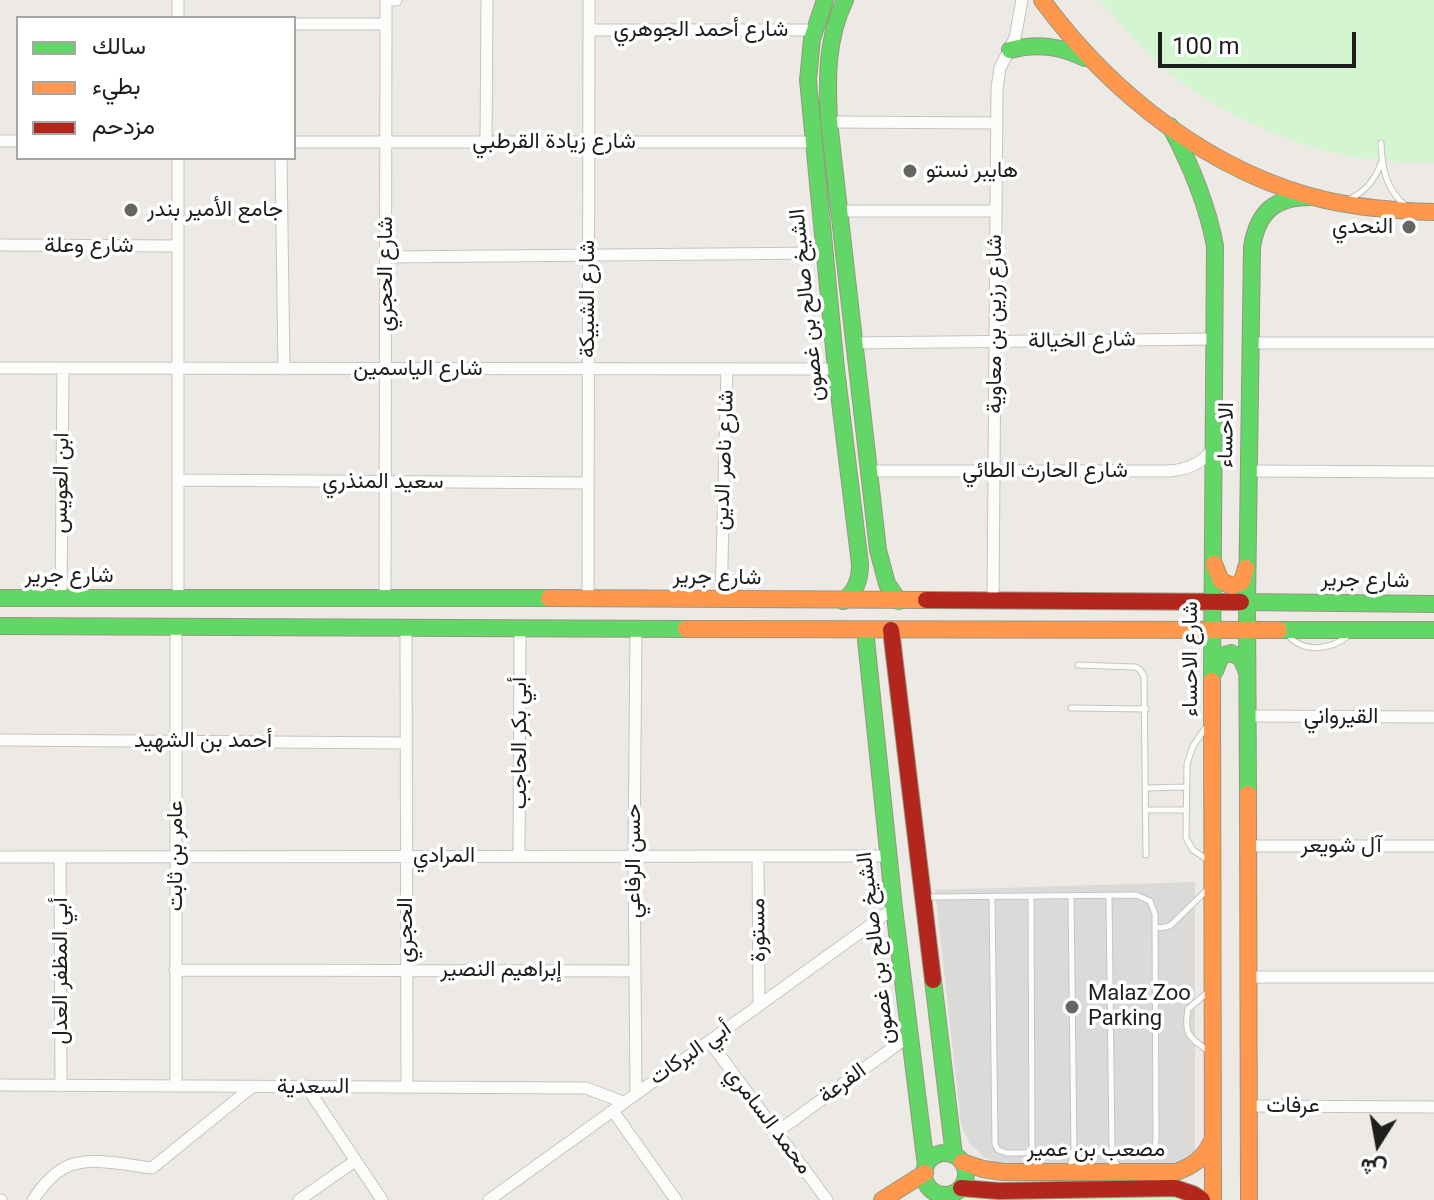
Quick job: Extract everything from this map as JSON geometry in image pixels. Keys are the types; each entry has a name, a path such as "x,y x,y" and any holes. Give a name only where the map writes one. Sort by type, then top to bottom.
{"main road":[{"name":"الشيخ صالح بن غصون","path":"825,0 810,46 808,80 836,369 860,564 858,584 843,601"},
{"name":"الشيخ صالح بن غصون","path":"845,0 829,42 829,122 880,562 887,586 899,601"},
{"path":"1042,0 1091,61 1129,95 1170,126 1237,168 1273,184 1336,203 1375,210 1434,212"},
{"path":"1010,50 1051,45 1091,61"},
{"name":"شارع الاحساء","path":"1170,126 1197,175 1215,246 1213,1200"},
{"name":"الاحساء","path":"1247,602 1253,234 1265,212 1275,204 1286,198 1311,197"},
{"path":"857,537 866,546 872,546 877,536"},
{"path":"860,564 868,553 874,554 880,562"},
{"path":"1213,558 1221,581 1232,586 1242,582 1248,560"},
{"name":"شارع جرير","path":"0,598 385,597 1434,604"},
{"path":"1180,601 1198,605 1203,613 1198,625 1181,631"},
{"path":"1247,602 1249,1200"},
{"path":"1283,602 1265,608 1262,617 1265,626 1283,630"},
{"path":"0,626 1434,630"},
{"name":"الشيخ صالح بن غصون","path":"865,630 925,1170"},
{"path":"891,630 958,1158 965,1167 966,1178 961,1188"},
{"path":"1214,674 1221,656 1230,653 1242,658 1248,673"},
{"path":"886,829 894,838 903,840 912,835 914,826"},
{"path":"889,859 895,849 902,846 911,846 918,853"},
{"name":"مصعب بن عمير","path":"925,1170 931,1196 950,1194 961,1188 999,1191 1176,1180 1206,1153 1213,1135"},
{"path":"882,1200 925,1170 934,1156 941,1154 958,1158"},
{"name":"مصعب بن عمير","path":"958,1158 983,1169 1003,1172 1121,1172 1176,1180 1202,1200"}],"street":[{"path":"386,0 396,0"},
{"name":"شارع الحجري","path":"385,597 386,0"},
{"path":"486,142 487,0"},
{"name":"شارع الشبيكة","path":"588,599 589,0"},
{"name":"شارع رزين بن معاوية","path":"993,600 998,78 1018,25 1022,0"},
{"path":"296,24 386,24"},
{"name":"شارع أحمد الجوهري","path":"589,30 814,30"},
{"path":"829,122 997,123"},
{"name":"شارع زيادة القرطبي","path":"296,142 813,142"},
{"path":"178,160 178,598"},
{"path":"281,160 284,369"},
{"path":"839,211 996,211"},
{"name":"شارع وعلة","path":"0,245 178,246"},
{"path":"386,257 824,253"},
{"name":"شارع الخيالة","path":"853,343 1214,339"},
{"path":"1251,343 1434,343"},
{"name":"شارع الياسمين","path":"0,368 836,369"},
{"name":"ابن العويس","path":"61,598 63,369"},
{"name":"شارع ناصر الدين","path":"721,600 727,369"},
{"name":"شارع الحارث الطائي","path":"869,471 1168,471 1194,465 1213,448"},
{"path":"1249,471 1434,472"},
{"name":"سعيد المنذري","path":"178,480 588,483"},
{"name":"عامر بن ثابت","path":"176,627 176,1086"},
{"name":"الحجري","path":"406,628 407,1087"},
{"name":"أبي بكر الحاجب","path":"519,856 520,629"},
{"name":"حسن الرفاعي","path":"636,629 636,1093"},
{"name":"القيرواني","path":"1248,716 1434,717"},
{"name":"أحمد بن الشهيد","path":"0,740 406,743"},
{"name":"آل شويعر","path":"1248,846 1434,846"},
{"name":"المرادي","path":"0,857 758,856 889,859"},
{"name":"مستورة","path":"758,856 759,1004"},
{"name":"أبي المظفر العدل","path":"60,857 61,1086"},
{"name":"أبي البركات","path":"489,1200 894,908"},
{"name":"إبراهيم النصير","path":"175,970 634,971"},
{"path":"1248,977 1434,977"},
{"name":"الفرعة","path":"777,1132 909,1036"},
{"name":"محمد السامري","path":"710,1042 827,1200"},
{"name":"السعدية","path":"0,1085 586,1088 623,1102"},
{"path":"33,1200 65,1166 97,1162 152,1168 252,1086"},
{"path":"306,1086 382,1200"},
{"name":"عرفات","path":"1249,1106 1434,1107"},
{"path":"613,1111 676,1200"},
{"path":"299,1200 355,1161"}],"lane":[{"path":"1381,143 1388,186 1414,212"},
{"path":"1336,203 1360,194 1370,185 1382,162"},
{"path":"1078,665 1130,666 1139,669 1145,681 1146,855"},
{"path":"1071,708 1146,709"},
{"path":"1213,719 1190,750 1187,764 1188,842 1193,850 1213,863"},
{"path":"1146,788 1187,787"},
{"path":"1146,810 1187,810"},
{"path":"1155,928 1166,927 1176,921 1213,883"},
{"path":"923,897 992,896 1109,896 1136,895 1150,901 1155,909 1156,1144 1149,1152 1003,1153 998,1150 995,1144 992,896"},
{"path":"1031,896 1032,1153"},
{"path":"1068,1172 1074,1153 1071,896"},
{"path":"1109,896 1112,1153 1121,1172"},
{"path":"1213,988 1188,1009 1186,1028 1192,1039 1213,1054"}],"shaded area":[{"name":"Malaz Zoo Parking","path":"1195,882 1195,1154 1182,1164 1003,1165 984,1157 969,1143 961,1124 935,890"}],"green space":[{"path":"1099,0 1434,0 1434,162 1399,162 1327,151 1259,127 1226,111 1167,71"},
{"path":"1182,1195 1182,1200 951,1200 951,1198"}],"traffic: fast":[{"path":"825,0 812,39 808,80 836,369 860,564 856,585 843,601"},
{"path":"845,0 831,44 829,122 878,550 887,584 899,601"},
{"path":"1010,50 1048,47 1085,58"},
{"path":"1170,126 1197,184 1215,246 1212,681"},
{"path":"1248,794 1247,602 1252,247 1259,224 1270,208 1287,200 1311,197"},
{"path":"0,598 549,598"},
{"path":"1241,602 1434,604"},
{"path":"0,626 686,629"},
{"path":"865,630 894,908 926,1166"},
{"path":"1279,630 1434,630"},
{"path":"1215,671 1221,656 1231,653 1241,658 1247,672"},
{"path":"933,980 954,1155"},
{"path":"945,1153 960,1159 966,1174 960,1189 945,1195 930,1189 924,1174 930,1159 945,1153"}],"traffic: slow":[{"path":"1042,0 1099,67 1131,97 1203,149 1242,170 1325,200 1379,209 1434,212"},
{"path":"1214,564 1221,581 1232,586 1242,582 1246,568"},
{"path":"549,598 926,600"},
{"path":"686,629 1279,630"},
{"path":"1212,681 1213,1200"},
{"path":"1248,794 1249,1200"},
{"path":"962,1162 1003,1172 1176,1172 1197,1161 1212,1141"},
{"path":"882,1200 925,1173"}],"traffic: jam":[{"path":"926,600 1241,602"},
{"path":"891,630 933,980"},
{"path":"961,1188 999,1191 1175,1188 1202,1200"}],"place":[{"name":"هايبر نستو","path":"910,171"},
{"name":"جامع الأمير بندر","path":"131,210"},
{"name":"النحدي","path":"1409,227"},
{"name":"Malaz Zoo Parking","path":"1072,1007"}]}
